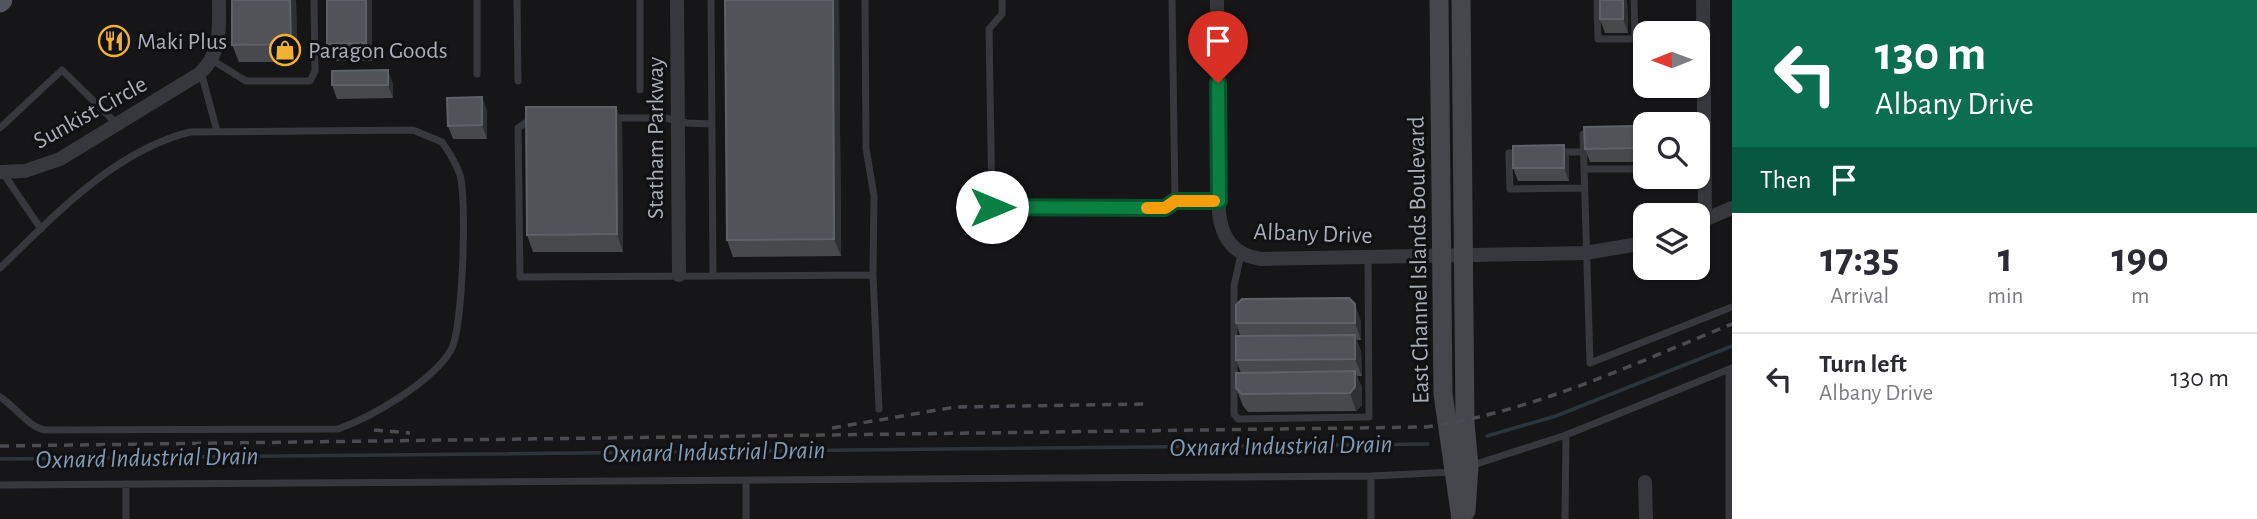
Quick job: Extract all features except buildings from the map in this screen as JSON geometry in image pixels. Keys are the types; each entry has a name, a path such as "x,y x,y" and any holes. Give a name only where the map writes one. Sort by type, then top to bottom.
{"main road":[{"name":"East Channel Islands Boulevard","path":"1439,0 1443,394 1460,469"},
{"name":"East Channel Islands Boulevard","path":"1461,0 1463,257 1460,469 1463,519"}],"street":[{"path":"212,60 219,37 219,0"},
{"name":"Statham Parkway","path":"677,0 679,275"},
{"name":"Albany Drive","path":"1217,0 1219,201 1225,238 1241,254 1261,260 1463,257 1585,253 1633,245"},
{"path":"1702,203 1703,0"},
{"name":"Sunkist Circle","path":"2,172 25,171 50,163 118,125 201,72 212,60"},
{"path":"1710,218 1732,208"},
{"path":"1645,482 1646,519"}],"lane":[{"path":"212,60 246,81 310,81 315,71 314,0"},
{"path":"477,0 477,74"},
{"path":"517,0 518,81"},
{"path":"640,0 640,90"},
{"path":"711,0 713,276"},
{"path":"865,0 866,148 874,196 873,275 879,409"},
{"path":"1002,0 1002,14 989,29 992,207 1165,208 1175,201 1219,201"},
{"path":"1172,0 1175,201"},
{"path":"1597,0 1598,39 1634,39 1634,0"},
{"path":"0,128 62,70 118,125"},
{"path":"201,72 217,131"},
{"path":"543,118 530,118 518,128 520,277 873,275"},
{"path":"598,118 712,124"},
{"path":"0,268 102,175 168,138 217,131 413,130 442,142 460,176 463,215 458,329 451,351 431,372 385,406 338,429 45,430 33,428 11,404 0,397"},
{"path":"1620,133 1633,133"},
{"path":"1608,134 1583,134 1590,363 1732,307"},
{"path":"1546,153 1583,152"},
{"path":"1534,153 1509,153 1510,189 1584,188"},
{"path":"1584,169 1633,169"},
{"path":"2,172 41,229"},
{"path":"1241,254 1234,286 1234,414 1238,419 1364,418 1370,413 1368,258"},
{"path":"1356,309 1370,309"},
{"path":"1234,310 1247,310"},
{"path":"1356,346 1370,346"},
{"path":"1234,347 1248,347"},
{"path":"0,485 1371,476 1460,469 1566,435 1730,369 1729,519"},
{"path":"1357,382 1370,382"},
{"path":"1234,384 1248,384"},
{"path":"1565,519 1566,435"},
{"path":"1371,476 1371,519"},
{"path":"746,480 746,519"},
{"path":"126,484 126,519"}],"waterway":[{"name":"Oxnard Industrial Drain","path":"1487,436 1556,416 1732,346"},
{"name":"Oxnard Industrial Drain","path":"0,459 1428,444"}],"railway":[{"path":"0,446 1426,427 1466,420 1544,398 1732,324"},
{"path":"832,428 955,407 1145,404"},
{"path":"374,430 410,433"}],"slow traffic":[{"path":"1147,208 1165,208 1172,206 1175,201 1214,201"}],"place":[{"name":"Maki Plus","path":"114,41"},
{"name":"Paragon Goods","path":"285,50"}],"route":[{"path":"992,207 1165,208 1172,206 1175,201 1219,201 1218,83"}]}
